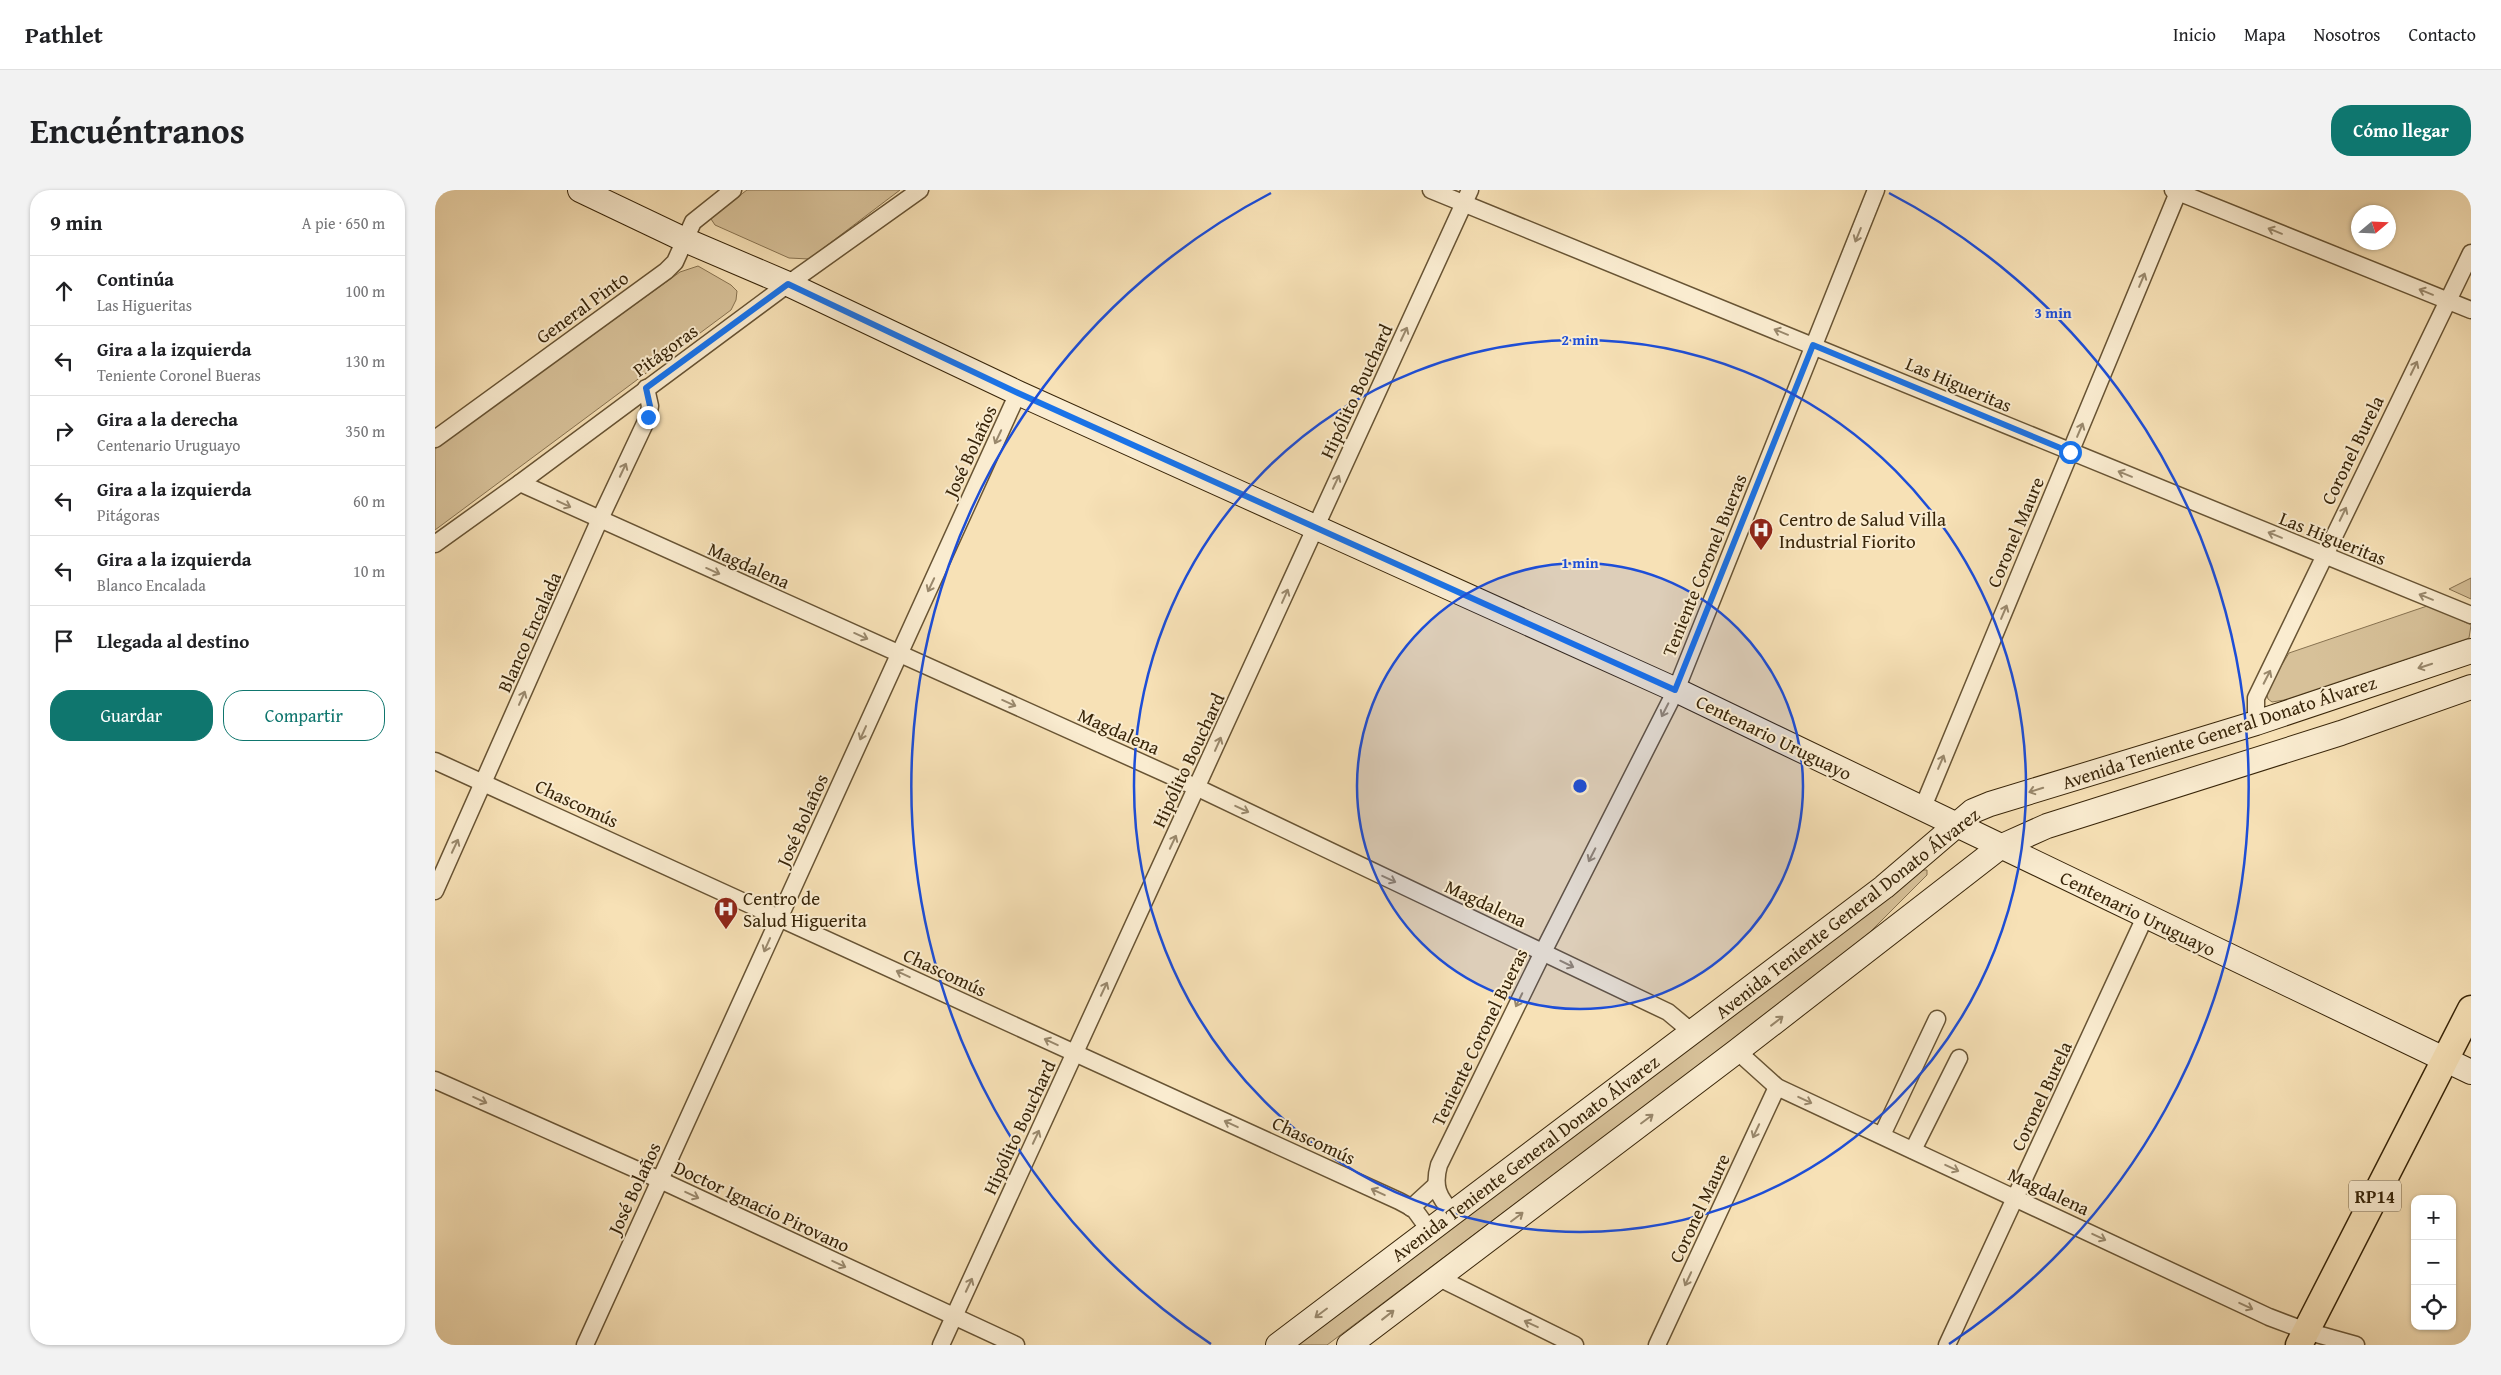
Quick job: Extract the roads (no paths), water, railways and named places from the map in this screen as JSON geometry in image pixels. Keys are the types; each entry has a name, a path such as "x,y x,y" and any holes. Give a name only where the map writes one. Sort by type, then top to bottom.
{"main road":[{"name":"Centenario Uruguayo","path":"589,192 685,240 788,284 1018,393 1316,526 1675,690 1923,807 2000,847 2471,1072"},
{"name":"Avenida Teniente General Donato Álvarez","path":"1278,1345 1884,887 1955,824 1973,812 1990,804 2256,723 2471,651"},
{"name":"Avenida Teniente General Donato Álvarez","path":"1349,1345 1737,1051 2000,847 2047,826 2331,736 2471,687"},
{"name":"RP14","path":"2302,1338 2471,1009"}],"street":[{"name":"General Pinto","path":"435,439 666,271 675,262 693,222 733,190"},
{"name":"Pitágoras","path":"435,544 788,284 921,190"},
{"name":"Las Higueritas","path":"1431,190 1467,197 1813,345 2070,452 2471,615"},
{"name":"Teniente Coronel Bueras","path":"1435,1186 1439,1165 1543,952 1675,690 1876,190"},
{"path":"2177,191 2471,310"},
{"name":"Coronel Maure","path":"1923,807 2177,191"},
{"name":"Hipólito Bouchard","path":"941,1345 1198,788 1467,197"},
{"name":"Coronel Burela","path":"2256,723 2256,698 2323,555 2471,253"},
{"name":"Blanco Encalada","path":"435,891 599,521 648,417 650,406 646,388"},
{"name":"José Bolaños","path":"585,1345 1018,393"},
{"name":"Magdalena","path":"520,483 599,521 899,653 1198,788 1668,1012 1692,1032"},
{"name":"Chascomús","path":"435,761 1411,1208 1429,1231"},
{"name":"Coronel Burela","path":"1947,1345 2145,917"},
{"path":"1882,1135 1937,1019"},
{"name":"Magdalena","path":"1737,1051 1777,1087 2016,1197 2269,1317 2302,1338 2356,1345"},
{"path":"1913,1150 1959,1058"},
{"name":"Doctor Ignacio Pirovano","path":"435,1080 660,1180 953,1318 1016,1345"},
{"name":"Coronel Maure","path":"1657,1345 1777,1087"},
{"path":"1411,1208 1435,1186 1441,1200 1453,1213"},
{"path":"1437,1277 1575,1345"}],"place":[{"name":"Centro de Salud Villa Industrial Fiorito","path":"1761,551"},
{"name":"Centro de Salud Higuerita","path":"726,930"}]}
